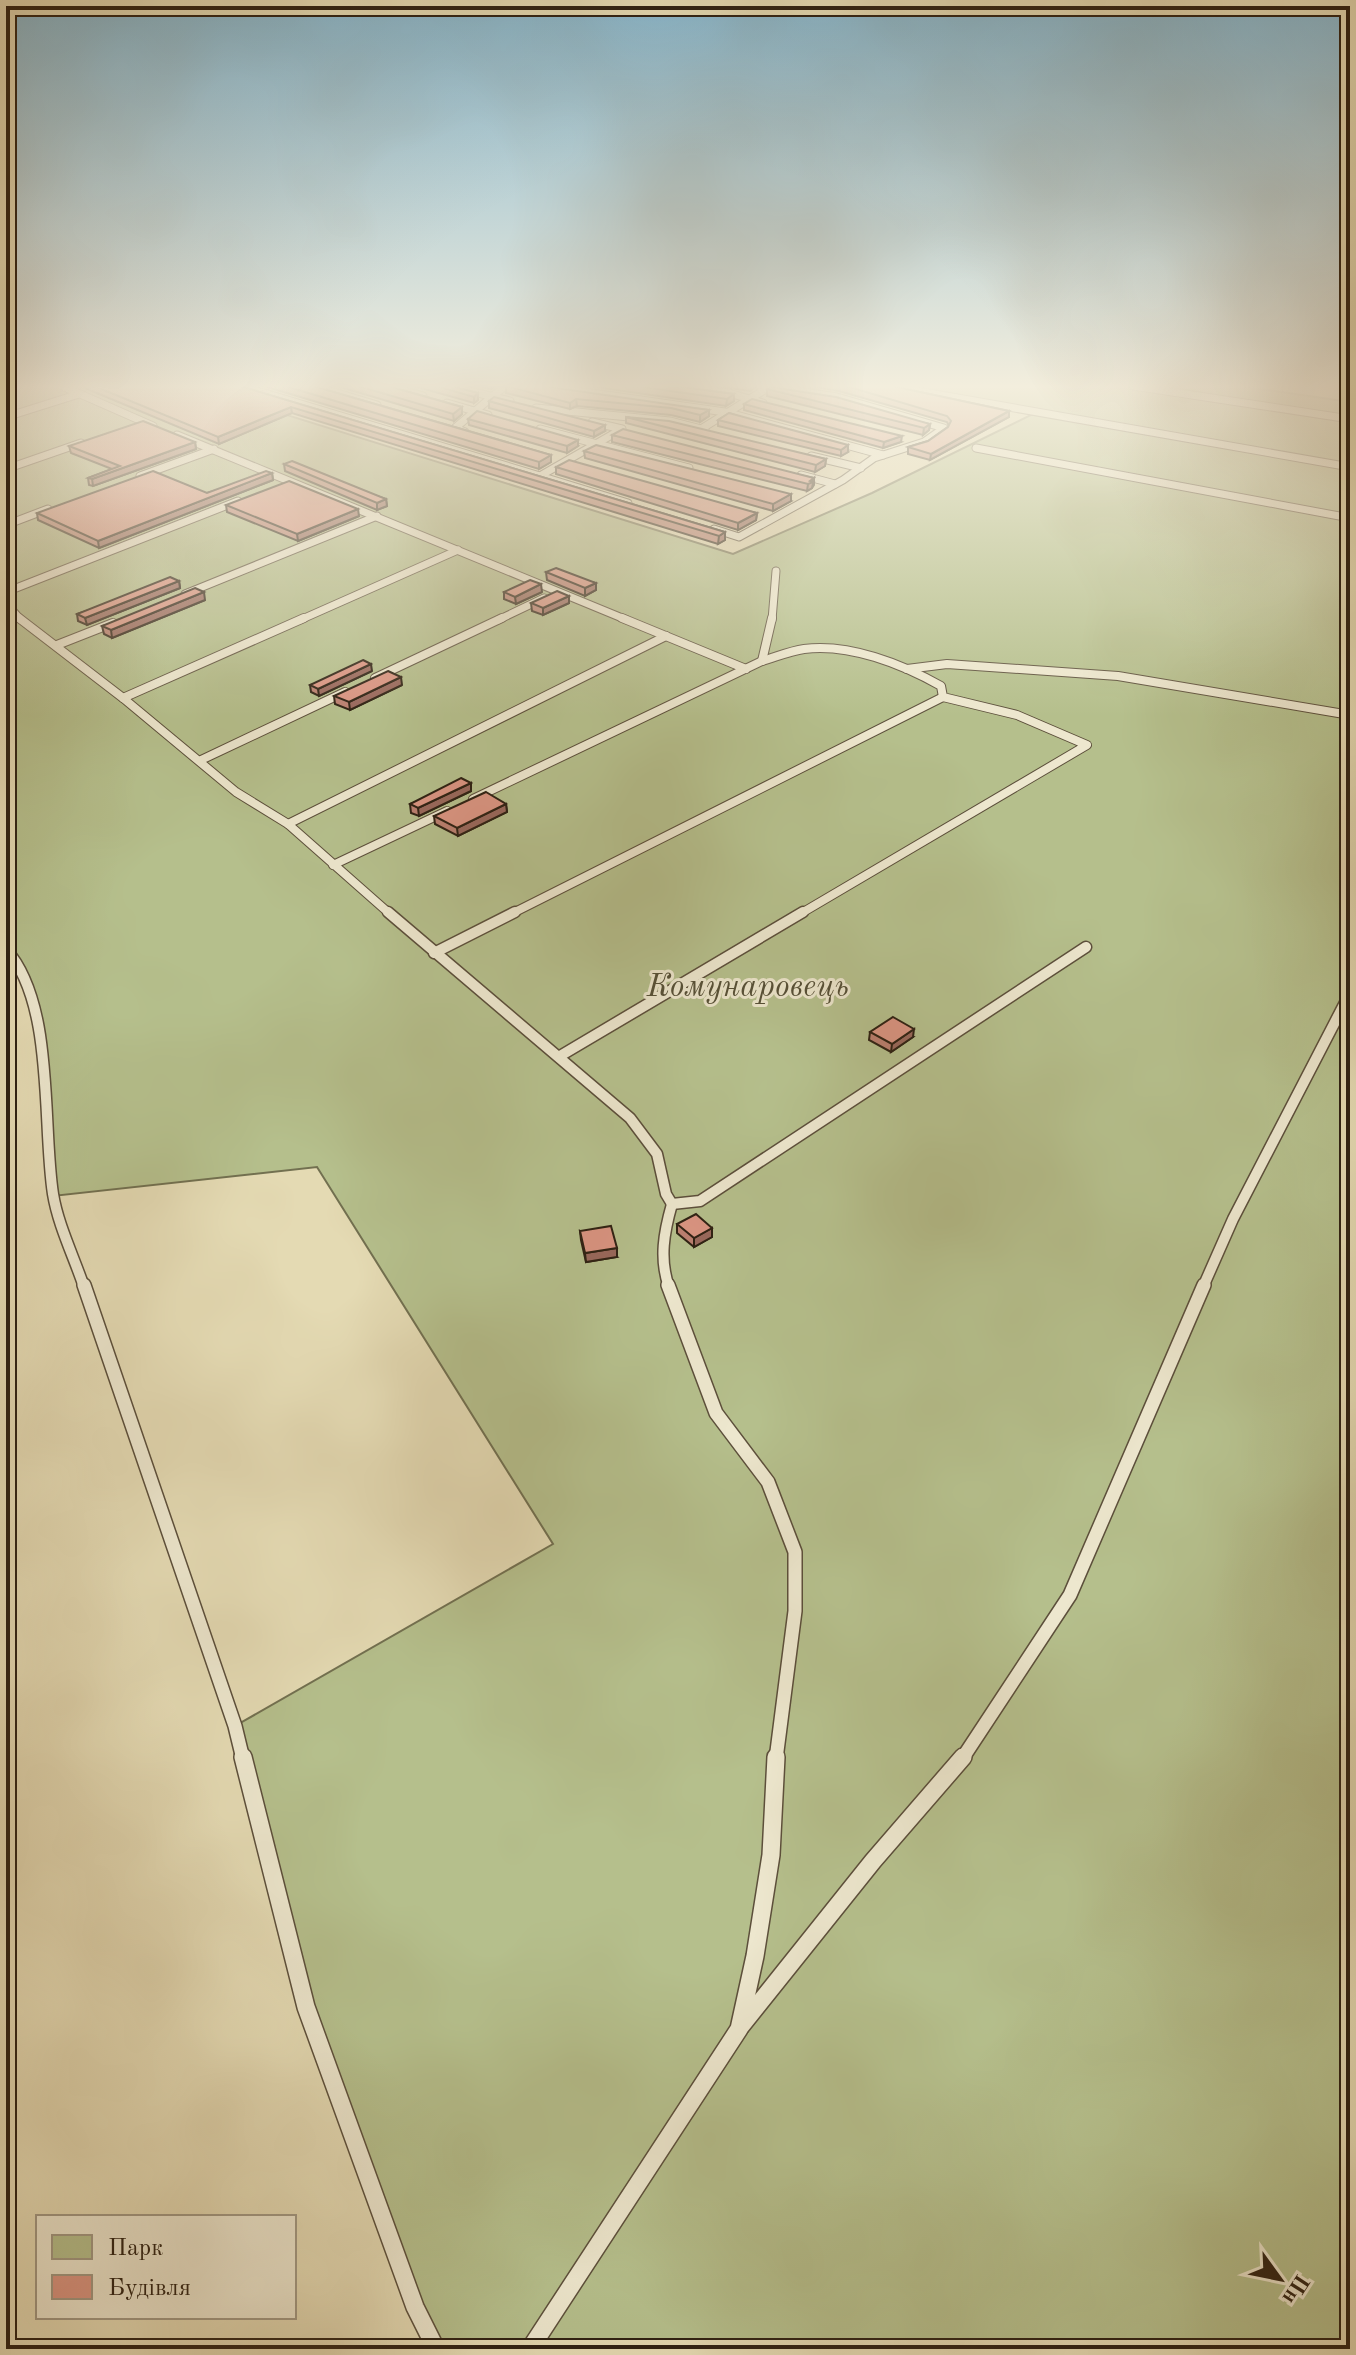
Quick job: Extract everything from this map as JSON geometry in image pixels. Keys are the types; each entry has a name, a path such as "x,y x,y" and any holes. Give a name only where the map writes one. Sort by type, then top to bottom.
{"lane":[{"path":"329,496 746,669"},
{"path":"604,496 639,507"},
{"path":"796,496 807,498"},
{"path":"710,528 739,537 811,496"},
{"path":"1232,496 1350,518"},
{"path":"6,592 248,497"},
{"path":"6,525 51,509"},
{"path":"759,514 773,518"},
{"path":"173,598 377,516"},
{"path":"123,698 458,550"},
{"path":"762,661 771,632 776,571"},
{"path":"372,679 558,591"},
{"path":"6,603 16,616 201,760 236,792 288,824 434,953 560,1056 645,1133 661,1162 665,1195 672,1204 686,1205 707,1196 1086,947"},
{"path":"57,645 115,622"},
{"path":"288,824 666,636"},
{"path":"333,865 762,661 806,648 826,648 906,669 941,686 943,697"},
{"path":"906,669 947,664 1118,676 1350,715"},
{"path":"201,760 358,686"},
{"path":"434,953 943,697 1030,719 1061,730 1087,745 560,1056"},
{"path":"6,949 21,966 42,1044 53,1196 235,1726 306,2007 415,2307 436,2349"},
{"path":"530,2349 739,2029 873,1861 971,1748 1070,1595 1233,1219 1350,993"},
{"path":"672,1204 664,1232 663,1271 716,1413 768,1482 795,1552 795,1611 774,1772 771,1855 755,1956 739,2029"}],"green space":[{"name":"Комунаровець","path":"6,496 547,496 733,554 865,496 1350,496 1350,2349 436,2349 306,2007 235,1726 553,1544 317,1167 53,1196 48,1102 39,1032 32,1000 21,972 6,949"}],"building":[{"path":"84,496 213,496 98,541 37,513"},
{"path":"250,496 326,496 358,509 297,534 226,505"},
{"path":"360,496 386,499 377,503"},
{"path":"586,496 605,496 725,532 719,536"},
{"path":"650,496 696,496 757,513 738,523"},
{"path":"744,496 788,496 773,504"},
{"path":"556,568 596,583 585,588 546,572"},
{"path":"170,577 179,581 85,618 77,614"},
{"path":"530,580 541,584 515,597 504,592"},
{"path":"195,588 204,592 111,630 102,626"},
{"path":"557,591 569,596 543,608 531,603"},
{"path":"363,660 371,664 318,689 310,685"},
{"path":"388,671 401,677 349,702 334,696"},
{"path":"461,778 471,783 418,808 410,804"},
{"path":"486,792 506,804 457,828 434,816"},
{"path":"893,1017 914,1029 892,1044 870,1032"},
{"path":"696,1214 712,1228 694,1238 677,1224"},
{"path":"611,1226 617,1248 585,1253 580,1231"}]}
